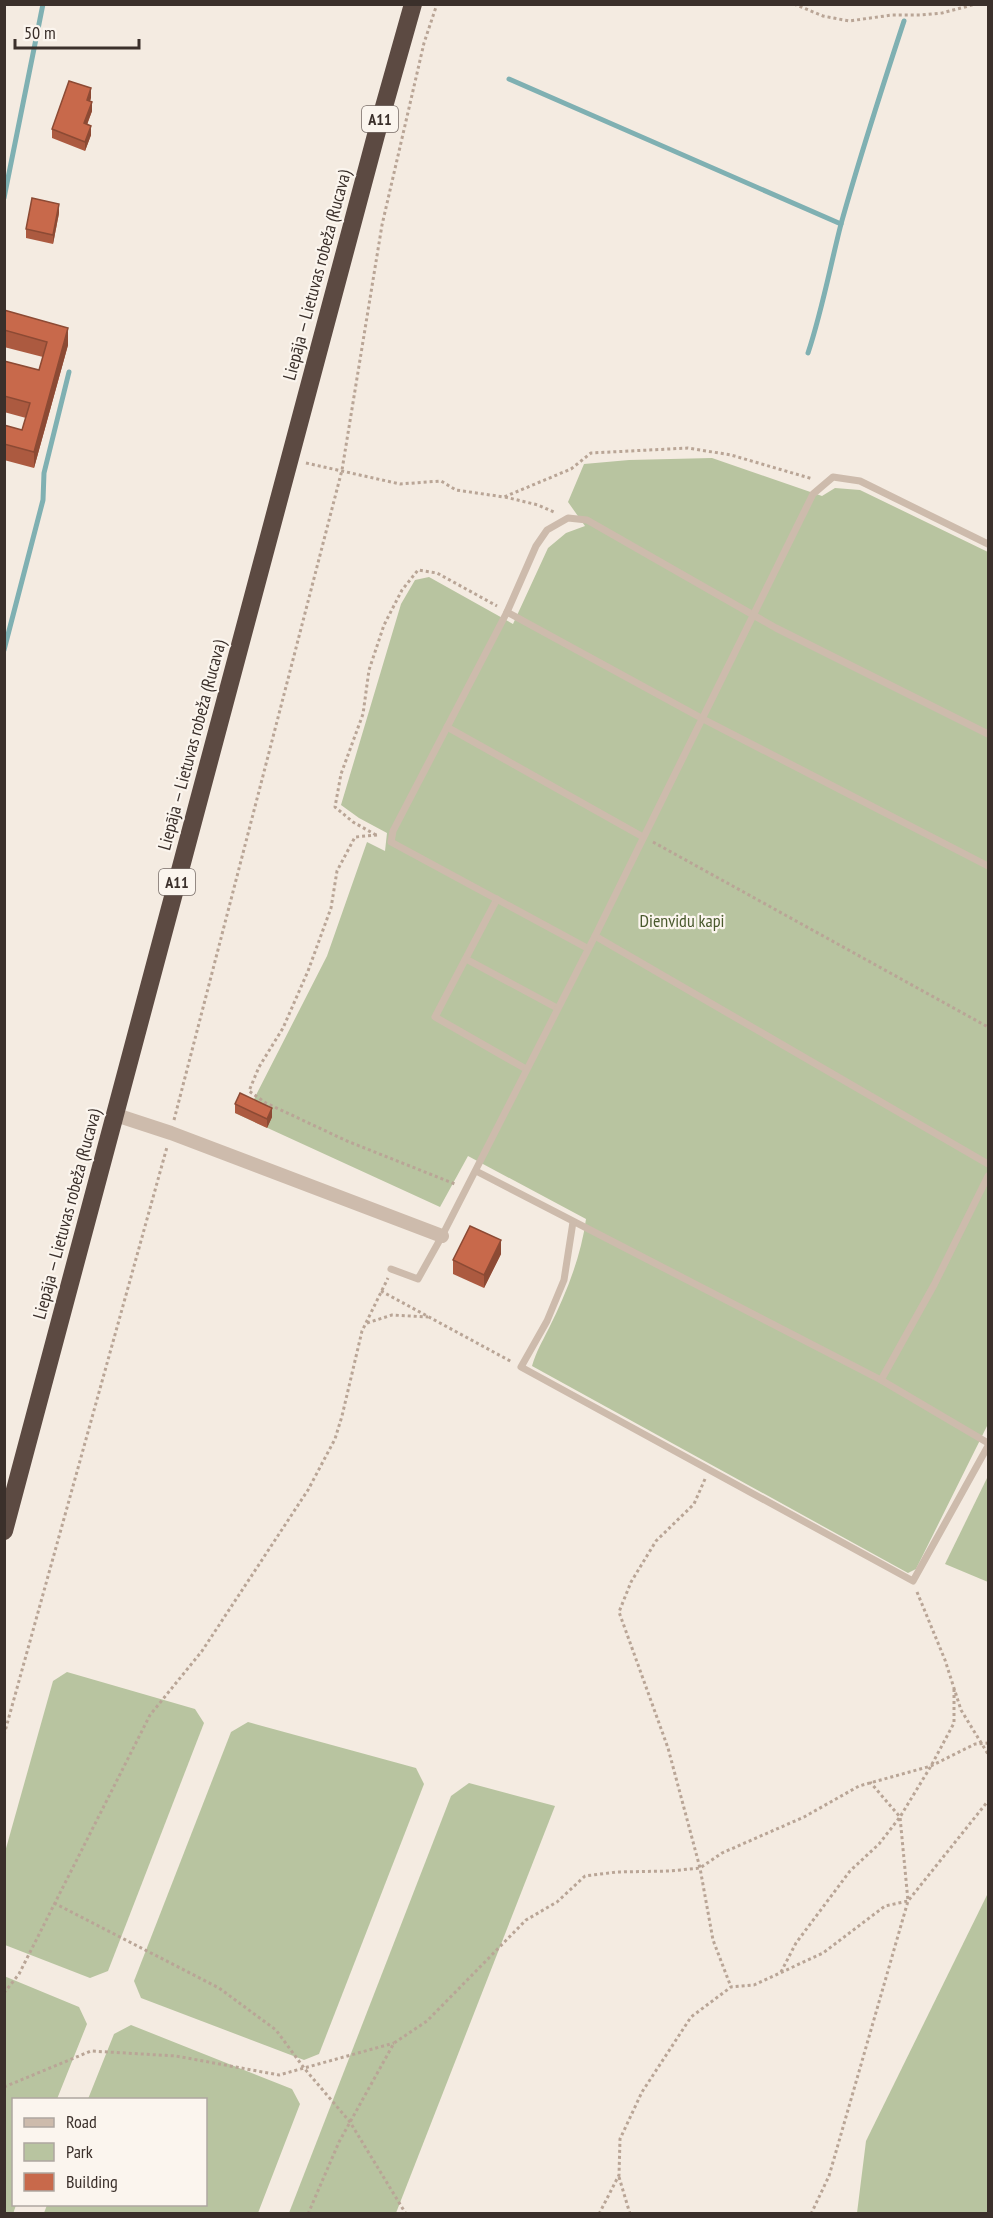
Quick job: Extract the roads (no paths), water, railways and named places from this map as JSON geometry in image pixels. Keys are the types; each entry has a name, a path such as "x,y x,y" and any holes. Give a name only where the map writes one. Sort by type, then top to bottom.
{"highway":[{"name":"Liepāja — Lietuvas robeža (Rucava)","path":"4,1531 412,4"}],"street":[{"path":"116,1115 171,1133 442,1236"}],"lane":[{"path":"391,1269 418,1279 442,1236 595,936 813,494 833,477 860,481 988,544"},
{"path":"588,948 391,842 393,831 507,612 536,546 547,530 568,518 587,520 776,628 988,734"},
{"path":"507,612 703,719 988,866"},
{"path":"447,727 643,837"},
{"path":"497,899 435,1017 526,1069"},
{"path":"595,936 988,1164"},
{"path":"466,959 557,1008"},
{"path":"476,1171 881,1380 988,1444 913,1581 521,1367 547,1321 564,1280 573,1222"},
{"path":"881,1380 934,1285 988,1176"}],"waterway":[{"path":"4,198 43,4"},
{"path":"808,353 848,199 904,21"},
{"path":"509,79 841,224"},
{"path":"4,650 43,500 44,473 69,372"}],"park label":[{"name":"Dienvidu kapi","path":"682,921"}]}
